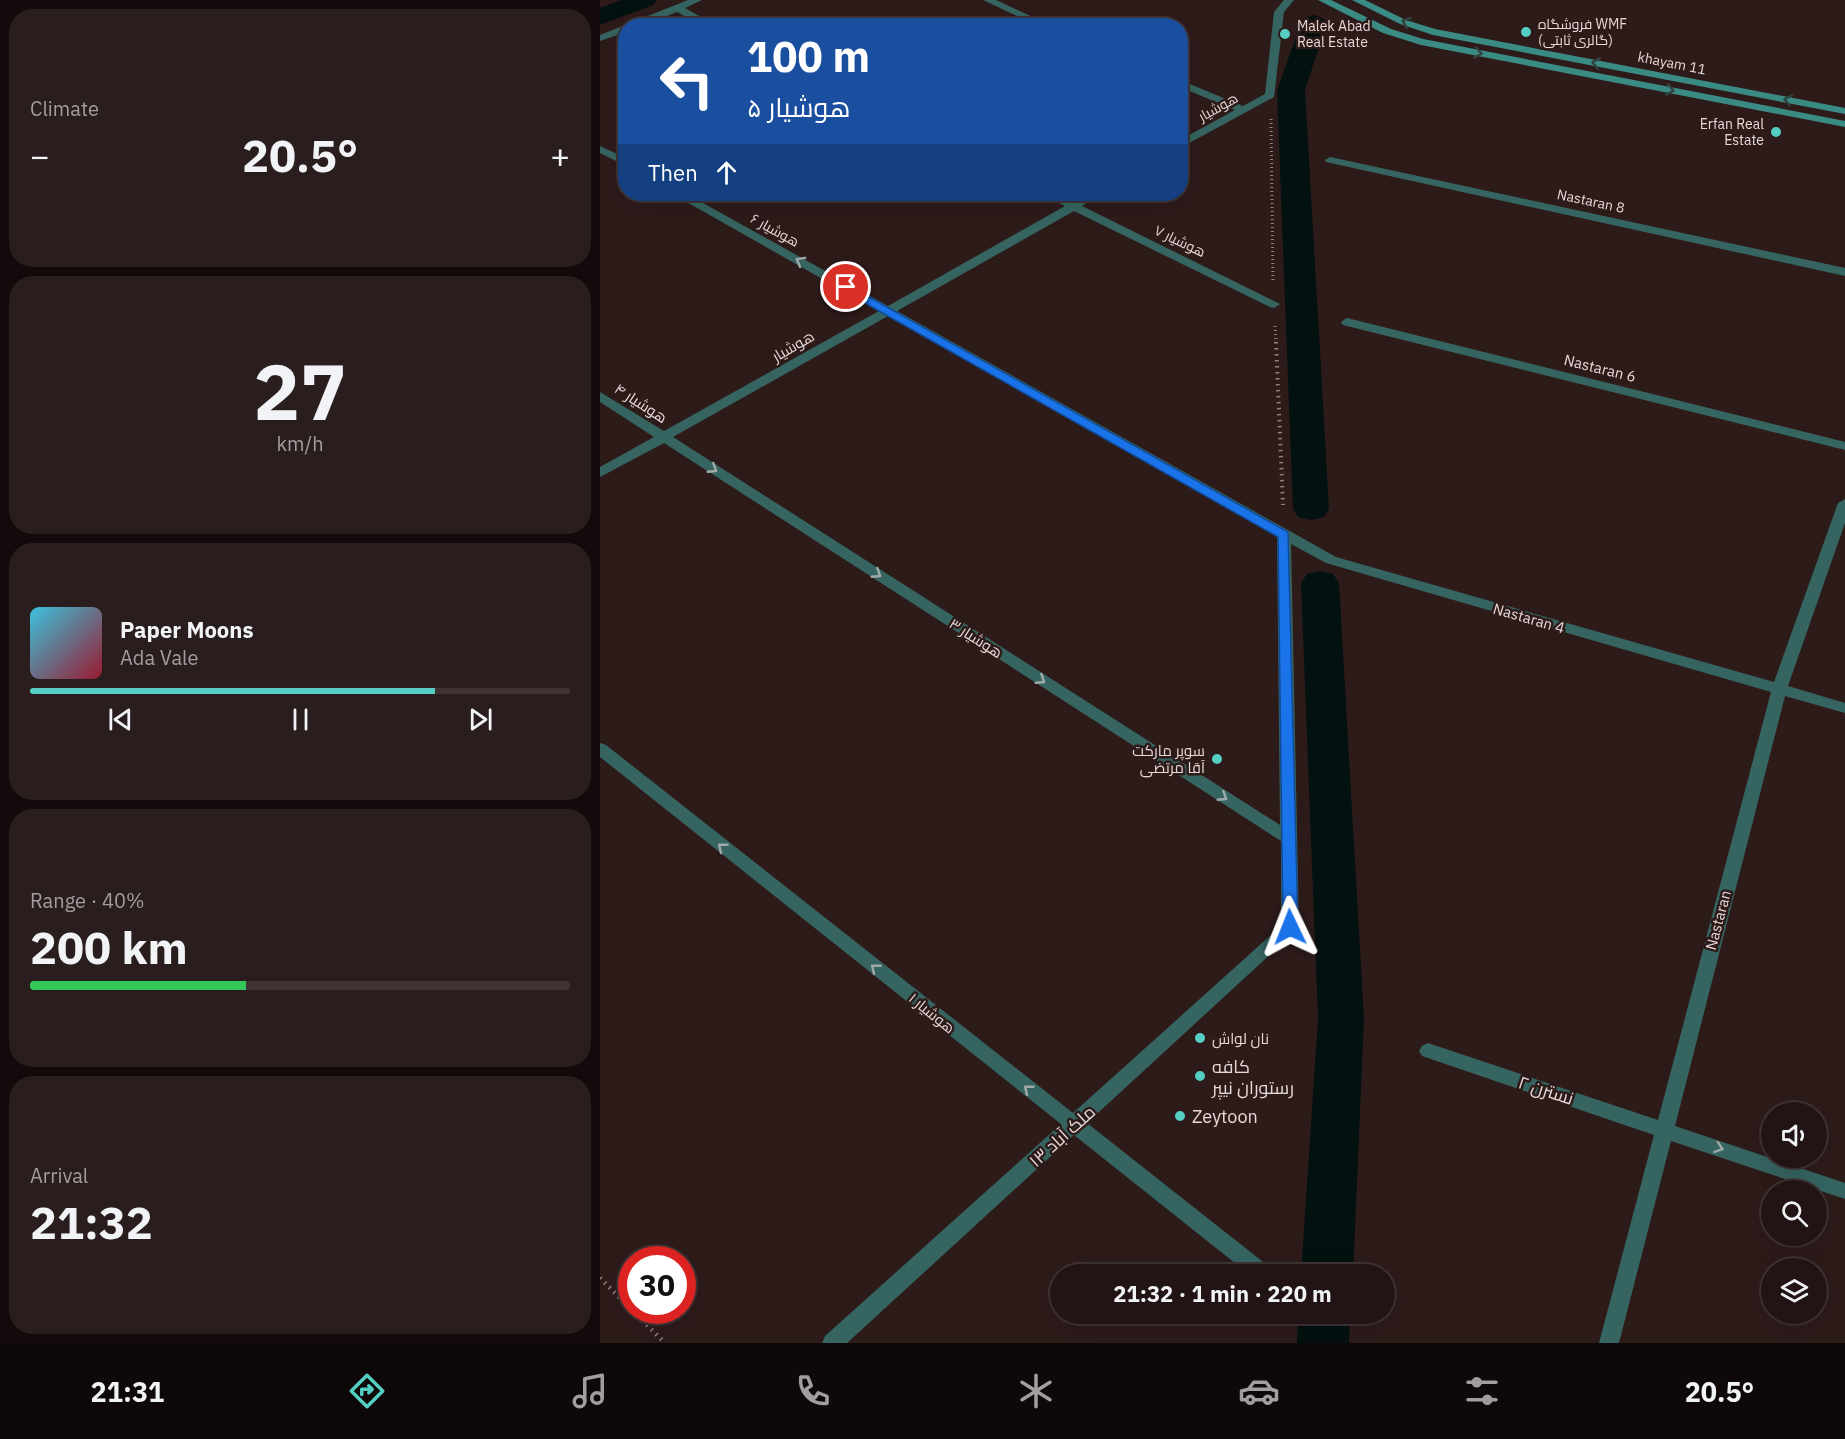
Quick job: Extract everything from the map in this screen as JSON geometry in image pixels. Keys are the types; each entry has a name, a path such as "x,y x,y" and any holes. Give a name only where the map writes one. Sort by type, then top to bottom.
{"street":[{"path":"652,18 696,0"},
{"path":"988,0 1029,18"},
{"name":"هوشیار","path":"1188,141 1270,95 1279,12 1289,0"},
{"name":"khayam 11","path":"1323,0 1388,31 1421,42 1845,124"},
{"name":"khayam 11","path":"1358,0 1403,22 1433,32 1845,111"},
{"path":"677,8 696,18"},
{"path":"600,38 618,31"},
{"path":"1188,86 1244,110"},
{"path":"600,149 618,159"},
{"name":"Nastaran 8","path":"1330,160 1845,272"},
{"name":"هوشیار ۶","path":"692,201 1284,535"},
{"name":"هوشیار ۷","path":"1064,201 1274,304"},
{"name":"هوشیار","path":"600,474 1083,201"},
{"name":"Nastaran 6","path":"1347,322 1845,447"},
{"name":"هوشیار ۴","path":"600,396 664,437"},
{"name":"هوشیار ۳","path":"664,437 1288,838"},
{"name":"Nastaran","path":"1609,1343 1779,690 1845,503"},
{"path":"1284,535 1288,838"},
{"name":"Nastaran 4","path":"1284,535 1331,560 1845,708"},
{"name":"هوشیار ۱","path":"600,749 1073,1126 1251,1264"},
{"name":"۱۳ ملک آباد","path":"832,1343 1290,927 1288,838"},
{"name":"نسترن ۲","path":"1428,1051 1845,1191"}],"path":[{"path":"600,1278 618,1296"},
{"path":"646,1324 664,1343"}],"waterway":[{"path":"600,17 644,0"},
{"path":"1311,509 1291,90 1314,23"},
{"path":"1320,583 1341,1019 1328,1264"},
{"path":"1323,1343 1324,1324"}],"place":[{"name":"فروشگاه WMF (گالری ثابتی)","path":"1526,32"},
{"name":"Malek Abad Real Estate","path":"1285,34"},
{"name":"Erfan Real Estate","path":"1776,132"},
{"name":"سوپر مارکت آقا مرتضی","path":"1217,759"},
{"name":"نان لواش","path":"1200,1038"},
{"name":"کافه رستوران نیپر","path":"1200,1076"},
{"name":"Zeytoon","path":"1180,1116"}],"route":[{"path":"846,287 1284,535 1290,927"}]}
